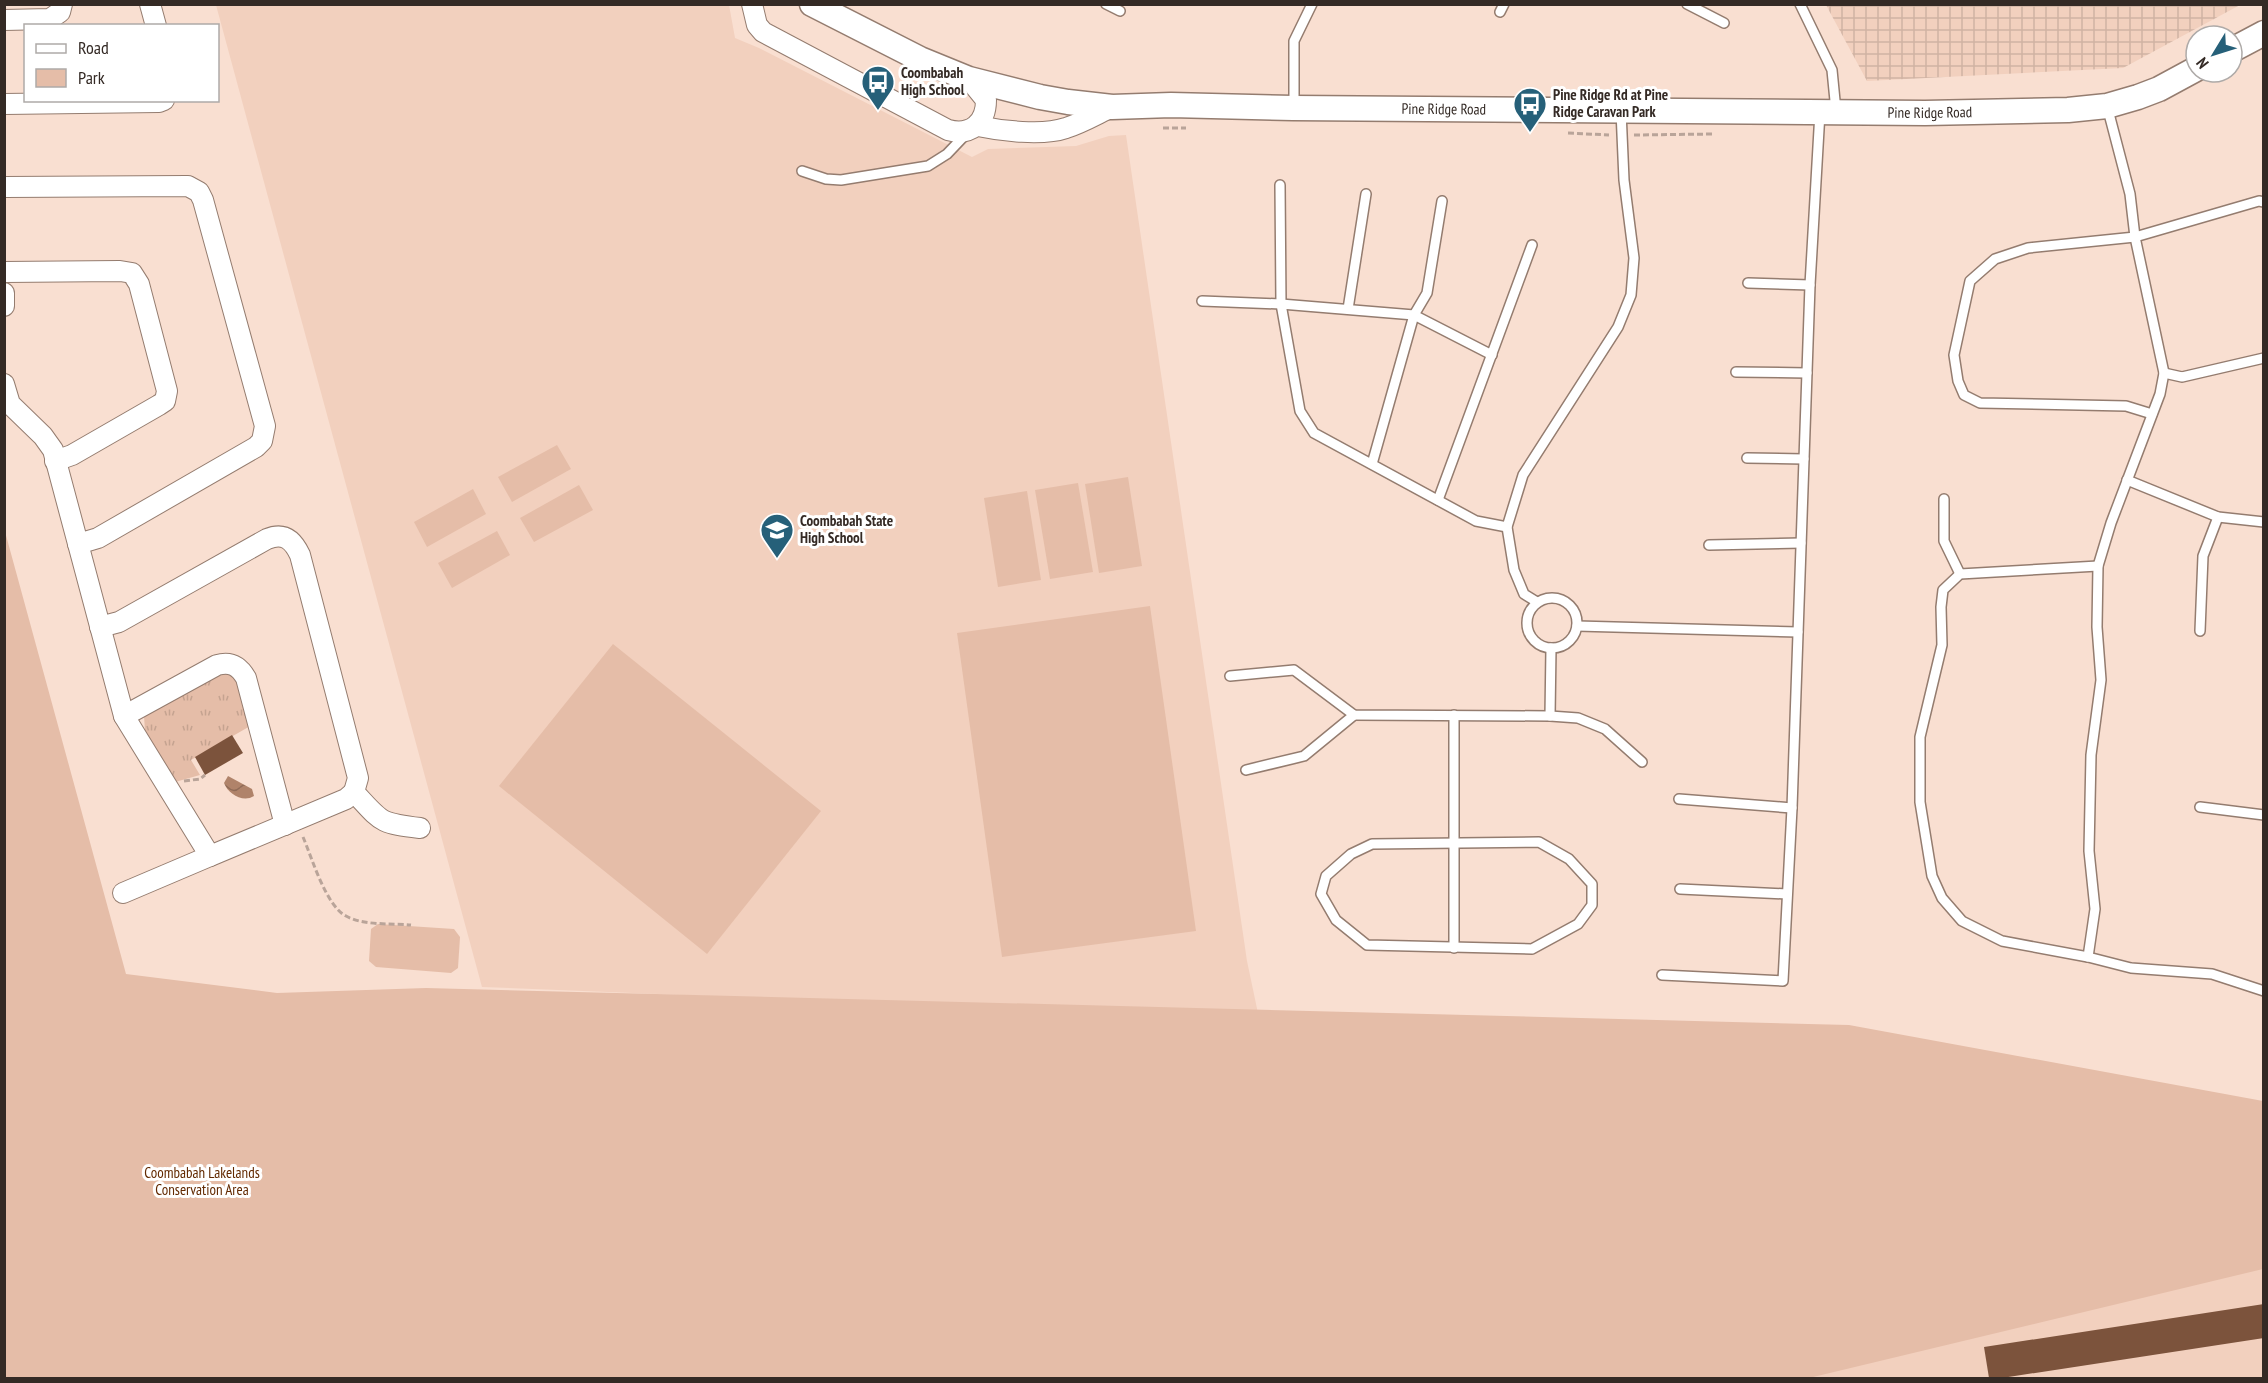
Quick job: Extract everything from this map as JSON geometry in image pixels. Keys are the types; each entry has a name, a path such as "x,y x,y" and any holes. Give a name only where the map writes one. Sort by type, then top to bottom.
{"street":[{"path":"4,20 50,19 60,12 62,4"},
{"path":"150,4 155,24"},
{"path":"752,4 757,25 763,32 948,130 958,132 973,128 1051,131 1064,129 1112,107"},
{"name":"Pine Ridge Road","path":"812,4 969,79 1040,97 1112,107 1171,105 1828,112 2068,110 2107,106 2159,89 2184,75"},
{"path":"2244,44 2264,33"},
{"path":"969,79 986,100 986,108 973,128"},
{"path":"4,104 159,102"},
{"path":"4,187 188,186 199,192 265,426 262,441 256,447 98,538 78,544"},
{"path":"4,272 120,271 132,273 140,285 167,397 159,405 72,454 55,461"},
{"path":"4,293 4,306"},
{"path":"4,384 10,404 44,436 53,450 124,717 210,856"},
{"path":"100,627 119,622 267,539 280,535 291,540 300,555 358,778 354,792 346,800 123,893"},
{"path":"124,717 217,665 230,663 241,669 246,678 291,822"},
{"path":"354,792 380,820 420,828"}],"lane":[{"path":"1107,4 1120,11"},
{"path":"1293,108 1294,40 1312,4"},
{"path":"1687,4 1724,23"},
{"path":"1662,975 1783,981 1792,808 1810,285 1832,70 1800,4"},
{"path":"2088,957 2095,909 2089,852 2091,755 2101,680 2097,627 2098,566 2127,480 2160,394 2164,372 2135,237 2130,194 2107,106"},
{"path":"1537,602 1524,594 1514,570 1507,526 1523,475 1618,327 1630,295 1634,258 1621,154 1621,111"},
{"path":"802,171 825,180 841,180 928,166 947,154 973,128"},
{"path":"1281,185 1281,304 1300,411 1314,433 1476,521 1507,526"},
{"path":"1348,309 1366,194"},
{"path":"1372,464 1414,315 1427,293 1442,201"},
{"path":"2152,414 2126,406 1980,404 1964,395 1958,381 1954,355 1970,281 1995,259 2028,248 2135,237 2259,201 2264,202"},
{"path":"1438,500 1532,246"},
{"path":"1748,283 1810,285"},
{"path":"1202,301 1281,304 1414,315 1492,355"},
{"path":"2164,372 2182,377 2264,358"},
{"path":"1736,372 1807,373"},
{"path":"1747,458 1804,459"},
{"path":"2127,480 2218,517 2264,522"},
{"path":"1944,499 1944,541 1960,573"},
{"path":"2200,631 2203,556 2218,517"},
{"path":"1710,545 1801,543"},
{"path":"2098,566 1960,573 1943,590 1942,645 1920,737 1920,802 1932,876 1942,898 1962,921 2002,941 2088,957 2131,968 2212,974 2264,991"},
{"path":"1554,597 1562,600 1574,611 1577,627 1568,642 1560,647 1551,648 1536,643 1530,636 1526,626 1530,609 1537,602 1554,597"},
{"path":"1577,627 1798,632"},
{"path":"1550,716 1551,648"},
{"path":"1230,676 1294,670 1354,715 1578,718 1605,729 1642,762"},
{"path":"1246,770 1304,756 1354,715"},
{"path":"1454,715 1454,948"},
{"path":"1679,799 1792,808"},
{"path":"2200,807 2264,815"},
{"path":"1539,842 1569,859 1592,884 1592,905 1578,924 1532,949 1367,945 1336,920 1321,894 1326,876 1351,854 1372,844 1454,843 1539,842"},
{"path":"1680,889 1787,894"}],"path":[{"path":"291,822 339,911 358,921 411,925"}],"shaded area":[{"name":"Coombabah State High School","path":"216,5 729,5 735,38 759,48 972,157 988,149 1076,146 1109,136 1126,135 1247,961 1259,1018 482,987"},
{"path":"1826,5 2240,5 2205,24 2184,24 2184,35 2123,68 1867,81"},
{"path":"2263,1266 2263,1378 1739,1378"}],"green space":[{"path":"557,445 571,469 512,502 498,477"},
{"path":"1128,477 1142,566 1099,573 1085,484"},
{"path":"1078,483 1093,572 1050,579 1035,490"},
{"path":"579,485 593,510 534,542 520,518"},
{"path":"473,489 486,514 427,547 414,522"},
{"path":"1027,491 1041,580 998,587 984,498"},
{"name":"Coombabah Lakelands Conservation Area","path":"4,528 126,974 277,993 426,988 1849,1025 2263,1101 2263,1269 1809,1378 5,1378"},
{"path":"497,531 510,555 452,588 438,563"},
{"path":"1150,606 1196,931 1002,957 957,633"},
{"path":"613,644 821,811 707,954 499,786"},
{"path":"218,670 234,672 252,725 191,760 200,775 175,782 145,731 144,716"},
{"path":"378,924 454,929 460,937 458,968 451,973 376,967 369,961 371,929"}],"water":[{"path":"228,776 252,789 254,796 241,798 232,794 224,783"}],"building":[{"path":"232,735 243,753 205,775 195,757"},
{"path":"2264,1304 2264,1338 2002,1378 1989,1378 1984,1347"}],"place":[{"name":"Coombabah High School","path":"878,111"},
{"name":"Pine Ridge Rd at Pine Ridge Caravan Park","path":"1530,133"},
{"name":"Coombabah State High School","path":"777,559"}]}
